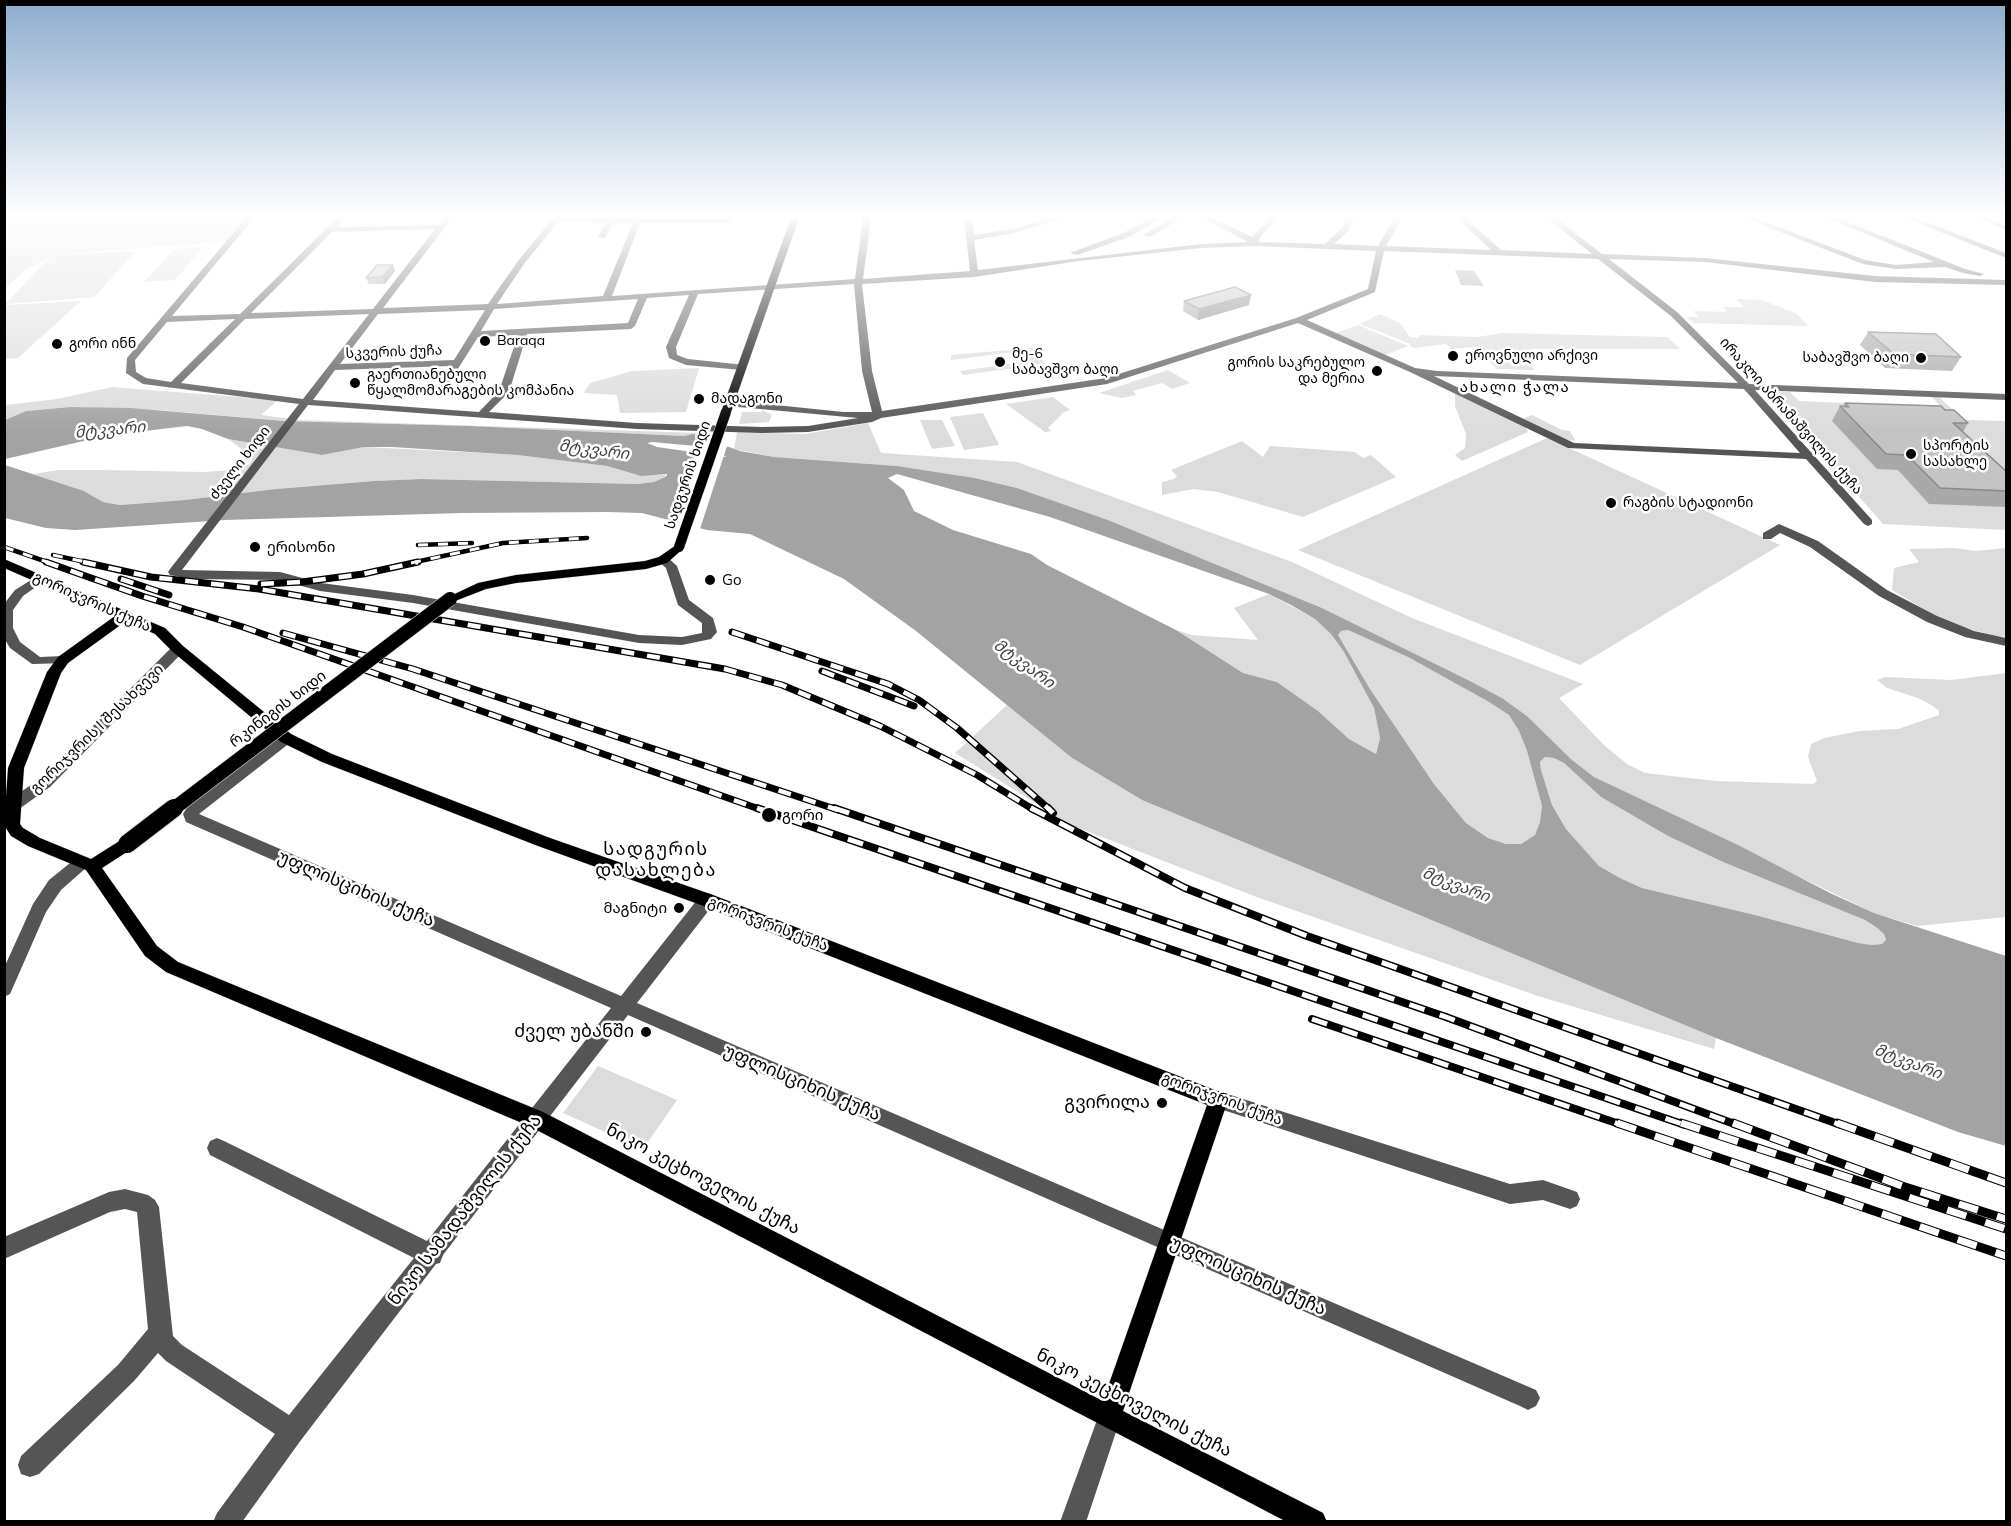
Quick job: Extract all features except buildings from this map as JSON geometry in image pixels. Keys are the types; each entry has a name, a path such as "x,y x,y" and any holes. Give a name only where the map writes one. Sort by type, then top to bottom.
{"main road":[{"name":"სადგურის ხიდი","path":"663,560 679,547 727,407 771,289"},
{"name":"რკინიგის ხიდი","path":"87,865 127,844 450,600 482,586 516,579 630,568 663,560"},
{"name":"გორიჯვრის ქუჩა","path":"4,563 159,631 286,738 360,771 544,842 707,900 1218,1100"},
{"path":"87,865 33,842 8,826 13,805 16,768 48,684 63,660 126,615"},
{"name":"ნიკო კეცხოველის ქუჩა","path":"87,865 151,951 172,967 536,1119 1109,1418 1314,1521"},
{"path":"1109,1418 1218,1100"}],"street":[{"path":"189,289 130,360 131,373 143,381 304,402 637,426 740,429 811,428 872,419 878,415"},
{"path":"174,384 269,289"},
{"name":"ძველი ხიდი","path":"394,289 174,572 208,576 280,576 320,587 413,599 639,639 682,641 706,636 710,632 708,621 683,602 680,587 671,566 663,560"},
{"path":"441,389 455,363 504,289"},
{"path":"606,299 610,289"},
{"path":"475,334 631,326 651,289"},
{"path":"164,319 491,308 738,289"},
{"path":"860,289 867,371 878,415"},
{"path":"727,407 766,406 815,412 878,415 1104,382 1299,320 1370,289"},
{"name":"ირაკლი აბრამაშვილის ქუჩა","path":"1642,289 1674,314 1745,385 1806,456 1868,522"},
{"path":"695,292 672,347 672,356 686,362 742,367"},
{"path":"1299,320 1413,370 1437,378 1572,446 1806,456"},
{"path":"482,414 504,392 523,332"},
{"name":"სკვერის ქუჩა","path":"334,367 455,363"},
{"path":"1437,378 1745,385 2007,397"},
{"path":"740,429 770,424 788,419 815,412 826,418 823,424 811,428 796,427 788,419 766,406"},
{"path":"1767,536 1779,528 1814,544 1883,593 1932,620 1970,634 2007,642"},
{"path":"39,579 19,593 8,610 6,628 15,645 37,661 63,660"},
{"name":"გორიჯვრის I შესახვევი","path":"13,805 45,783 178,649"},
{"name":"უფლისციხის ქუჩა","path":"286,738 195,808 191,814 192,818 1528,1398"},
{"path":"4,989 39,909 56,885 87,865"},
{"name":"ნიკო სამადაშვილის ქუჩა","path":"226,1521 292,1431 432,1255 623,1005 707,900"},
{"name":"გორიჯვრის ქუჩა","path":"1218,1100 1510,1194 1543,1190 1570,1199"},
{"path":"217,1148 432,1255"},
{"path":"4,1248 109,1202 125,1198 141,1202 148,1207 160,1333 165,1344 174,1353 292,1431"},
{"path":"30,1465 126,1373 160,1333"},
{"path":"1073,1521 1109,1418"}],"shaded area":[{"path":"19,289 101,289 94,297 5,304"},
{"path":"1736,299 1762,300 1797,314 1808,326 1694,323 1686,317 1699,317 1694,311 1727,312 1723,307 1744,307"},
{"path":"81,301 18,358 5,359 5,305"},
{"path":"1380,314 1400,323 1410,337 1419,338 1419,335 1477,337 1503,333 1668,337 1680,349 1532,349 1526,359 1534,370 1497,369 1475,347 1451,349 1446,344 1414,348 1410,344 1360,324"},
{"path":"1358,325 1408,346 1385,355 1336,333"},
{"path":"1032,348 1045,364 963,375 960,371 1022,362 1014,352 951,360 951,355"},
{"path":"699,368 686,412 620,413 617,395 584,393 590,383 632,371"},
{"path":"1168,370 1190,383 1172,389 1162,383 1133,391 1136,395 1122,398 1099,393"},
{"path":"112,387 278,400 261,415 299,420 699,433 698,436 685,436 470,426 284,421 160,410 70,407 26,411 5,420 5,405 57,399"},
{"path":"1766,391 1790,392 1799,401 1941,407 1931,396 1939,397 1964,420 2006,421 2006,530 1883,524"},
{"path":"1455,392 1525,426 1528,432 1462,461 1455,455 1465,448 1466,434 1455,406"},
{"path":"1053,397 1070,410 1064,412 1048,428 1051,431 1045,432 1006,404"},
{"path":"762,410 772,415 769,422 739,424 742,412 762,412"},
{"path":"983,413 999,445 964,450 950,417"},
{"path":"1532,415 1562,430 1570,431 1575,440 1563,441 1521,420"},
{"path":"920,420 942,420 955,446 932,449"},
{"path":"868,423 881,453 1017,462 1292,562 1412,618 1583,684 1559,698 1605,746 1627,764 1645,773 1716,781 1813,784 1817,781 1808,757 1811,744 1824,738 1860,731 1898,729 1939,715 1939,711 1933,706 1918,698 1887,688 1877,680 1885,677 1951,680 2006,673 2006,917 1917,926 1874,913 1594,777 1572,760 1527,716 1502,698 1470,681 1322,608 1108,520 1017,488 975,478 897,466 774,457 734,449 737,432 805,434"},
{"path":"1547,438 1780,545 1580,665 1298,550"},
{"path":"228,439 322,455 364,447 517,455 607,466 637,475 668,475 654,482 637,484 421,479 374,481 120,505 103,502 84,491 33,474 59,470 204,472 235,470 250,464 252,459 250,455"},
{"path":"1242,441 1263,457 1270,446 1355,452 1363,458 1371,455 1396,477 1303,517 1218,492 1194,489 1162,495 1162,482 1177,476 1171,470"},
{"path":"1954,548 1976,551 2006,548 2006,637 1947,623 1892,590 1894,568 1919,562 1909,549"},
{"path":"1269,594 1315,619 1331,634 1344,652 1374,708 1380,738 1376,754 1349,739 1318,711 1277,682 1243,673 1176,630 1192,635 1258,640 1234,608"},
{"path":"1348,630 1408,657 1509,715 1527,751 1542,806 1540,822 1535,835 1521,844 1506,844 1488,838 1466,823 1434,784 1370,689 1338,635 1341,631"},
{"path":"1007,705 1072,758 1142,800 1716,1038 1714,1049 1538,996 1254,896 1071,825 955,753"},
{"path":"1545,757 1564,763 1601,797 1668,836 1723,862 1865,920 1884,934 1886,940 1882,944 1858,943 1642,888 1620,878 1599,866 1566,829 1552,805 1541,770 1540,762"},
{"path":"598,1066 677,1100 643,1149 563,1113"}],"water":[{"name":"მტკვარი","path":"70,407 131,408 284,421 470,426 685,436 693,434 740,451 774,457 897,466 975,478 1017,488 1108,520 1322,608 1470,681 1502,698 1527,716 1572,760 1594,777 1740,846 1830,893 1874,913 2006,956 2006,1146 1958,1132 1716,1038 1142,800 1072,758 916,631 844,579 750,534 707,530 642,513 607,512 462,513 225,520 75,530 46,528 5,518 5,465 84,491 103,502 120,505 374,481 421,479 637,484 654,482 667,474 641,476 607,466 517,455 392,447 364,447 322,455 228,439 187,426 110,435 5,459 5,420 26,411","holes":["647,443 707,447 727,457 657,447","897,474 1050,517 1269,594 1291,605 1315,619 1331,634 1344,652 1374,708 1380,738 1376,754 1349,739 1318,711 1277,682 1243,673 1176,630 1047,565 1031,554 953,530 914,511 904,490 888,478","1348,630 1408,657 1509,715 1527,751 1542,806 1540,822 1535,835 1521,844 1506,844 1488,838 1466,823 1434,784 1370,689 1338,635 1341,631","1545,757 1564,763 1601,797 1668,836 1723,862 1865,920 1884,934 1886,940 1882,944 1858,943 1642,888 1620,878 1599,866 1566,829 1552,805 1540,762"]}],"pier":[{"path":"704,435 728,443 699,532 672,522"}],"railway":[{"path":"411,563 503,543 587,538"},
{"path":"418,545 472,543"},
{"path":"4,547 50,563"},
{"path":"53,555 90,563"},
{"path":"46,562 142,596 243,627 762,810"},
{"path":"83,562 151,577 259,589 725,669 782,685 880,726 977,775 1034,810"},
{"path":"261,584 302,582 363,574 418,562"},
{"path":"121,579 169,595"},
{"path":"732,632 888,684 919,700 957,728 1050,810"},
{"path":"283,633 413,669 838,810"},
{"path":"822,671 914,706"},
{"path":"757,808 1685,1125"},
{"path":"834,808 1446,1017 1737,1125"},
{"path":"1031,808 1185,888 1307,936 1841,1125"},
{"path":"1050,810 1053,813"},
{"path":"1312,1019 1622,1125"},
{"path":"1617,1123 2006,1256"},
{"path":"1681,1123 2006,1229"},
{"path":"1733,1123 1902,1186 2006,1219"},
{"path":"1837,1123 2006,1183"}],"place":[{"name":"Baraqa","path":"485,341"},
{"name":"გორი ინნ","path":"57,344"},
{"name":"ეროვნული არქივი","path":"1453,356"},
{"name":"საბავშვო ბაღი","path":"1921,358"},
{"name":"მე-6 საბავშვო ბაღი","path":"1000,362"},
{"name":"გორის საკრებულო და მერია","path":"1377,371"},
{"name":"გაერთიანებული წყალმომარაგების კომპანია","path":"355,383"},
{"name":"მადაგონი","path":"699,399"},
{"name":"სპორტის სასახლე","path":"1911,454"},
{"name":"რაგბის სტადიონი","path":"1611,503"},
{"name":"ერისონი","path":"255,547"},
{"name":"Go","path":"710,580"},
{"name":"გორი","path":"769,815"},
{"name":"მაგნიტი","path":"679,908"},
{"name":"ძველ უბანში","path":"646,1032"},
{"name":"გვირილა","path":"1162,1103"}],"district":[{"name":"ახალი ჭალა","path":"1515,387"},
{"name":"სადგურის დასახლება","path":"656,860"}]}
